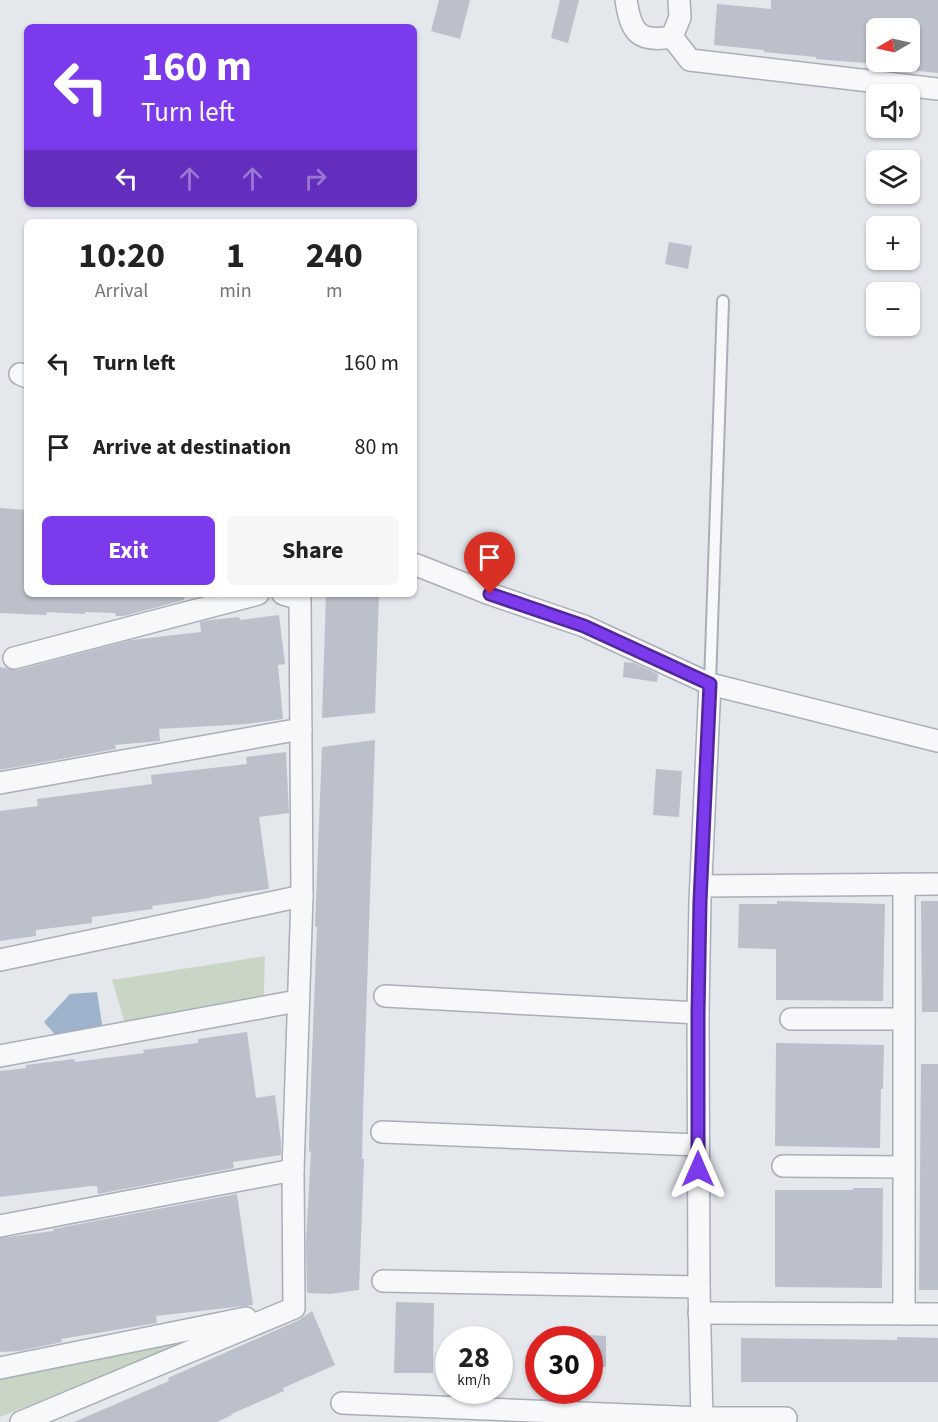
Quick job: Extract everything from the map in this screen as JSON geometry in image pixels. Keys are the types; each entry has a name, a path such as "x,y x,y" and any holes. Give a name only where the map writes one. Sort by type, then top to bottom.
{"street":[{"path":"626,0 629,20 639,35 654,40 672,37"},
{"path":"672,37 680,17 679,0"},
{"path":"672,37 690,60 938,89"},
{"path":"417,565 490,594 584,626 710,684 938,741"},
{"path":"14,658 247,597"},
{"path":"294,1308 293,1170 302,896 300,598 296,597"},
{"path":"702,1420 699,1313 698,1013 710,684"},
{"path":"0,783 301,729"},
{"path":"904,884 904,1314"},
{"path":"701,886 938,884"},
{"path":"0,960 302,896"},
{"path":"385,996 698,1013"},
{"path":"0,1056 297,1001"},
{"path":"791,1019 904,1019"},
{"path":"382,1132 698,1146"},
{"path":"783,1166 904,1167"},
{"path":"0,1226 293,1170"},
{"path":"382,1281 699,1287"},
{"path":"0,1368 294,1308"},
{"path":"21,1422 294,1308"},
{"path":"699,1313 938,1314"},
{"path":"342,1403 702,1420 786,1418"}],"lane":[{"path":"710,684 723,301"}],"green space":[{"path":"265,956 263,1016 128,1033 112,980"},
{"path":"196,1331 189,1341 0,1417 0,1367"}],"water":[{"path":"97,992 103,1030 58,1038 44,1022 70,994"}],"building":[{"path":"439,0 470,0 460,39 431,31"},
{"path":"560,0 579,0 568,43 551,38"},
{"path":"771,0 938,0 938,73 920,71 920,18 866,18 866,63 714,45 717,4 771,9"},
{"path":"669,242 692,246 688,269 665,264"},
{"path":"0,508 24,510 24,597 184,597 184,600 124,616 116,616 115,613 85,612 85,614 47,612 46,615 0,613"},
{"path":"326,597 379,597 375,713 322,718"},
{"path":"279,615 285,664 278,665 283,719 247,724 159,729 160,741 115,745 116,749 0,770 0,667 17,670 131,640 201,632 200,622 210,620 239,617 240,620"},
{"path":"624,662 634,663 658,674 657,682 623,677"},
{"path":"375,740 359,1290 330,1294 307,1293 306,1242 311,1151 309,1152 310,1105 322,747"},
{"path":"286,752 289,813 259,817 269,889 92,917 92,923 36,930 36,936 0,941 0,811 38,806 37,799 152,784 151,775 247,764 246,757"},
{"path":"656,769 682,771 679,817 653,815"},
{"path":"777,901 885,904 883,1001 776,1000 776,949 738,948 739,904 777,904"},
{"path":"921,901 938,901 938,1012 922,1012"},
{"path":"247,1032 256,1098 275,1095 281,1155 233,1162 234,1168 98,1194 97,1186 91,1186 0,1197 0,1071 74,1059 75,1062 144,1053 143,1050 198,1043 198,1039"},
{"path":"776,1043 884,1045 880,1148 775,1146"},
{"path":"921,1064 938,1064 938,1290 919,1290"},
{"path":"853,1188 883,1188 882,1288 775,1287 775,1190 853,1190"},
{"path":"237,1194 253,1305 156,1316 157,1323 61,1339 62,1342 20,1351 0,1352 0,1238 54,1231 53,1229"},
{"path":"396,1302 434,1303 433,1373 394,1373"},
{"path":"312,1311 335,1365 283,1388 284,1391 217,1422 74,1422 169,1381 168,1378 299,1320"},
{"path":"603,1336 606,1336 606,1367 603,1367"},
{"path":"897,1337 938,1338 938,1382 741,1382 741,1338 897,1340"}],"route":[{"path":"490,594 584,626 710,684 700,901 698,1169"}]}
